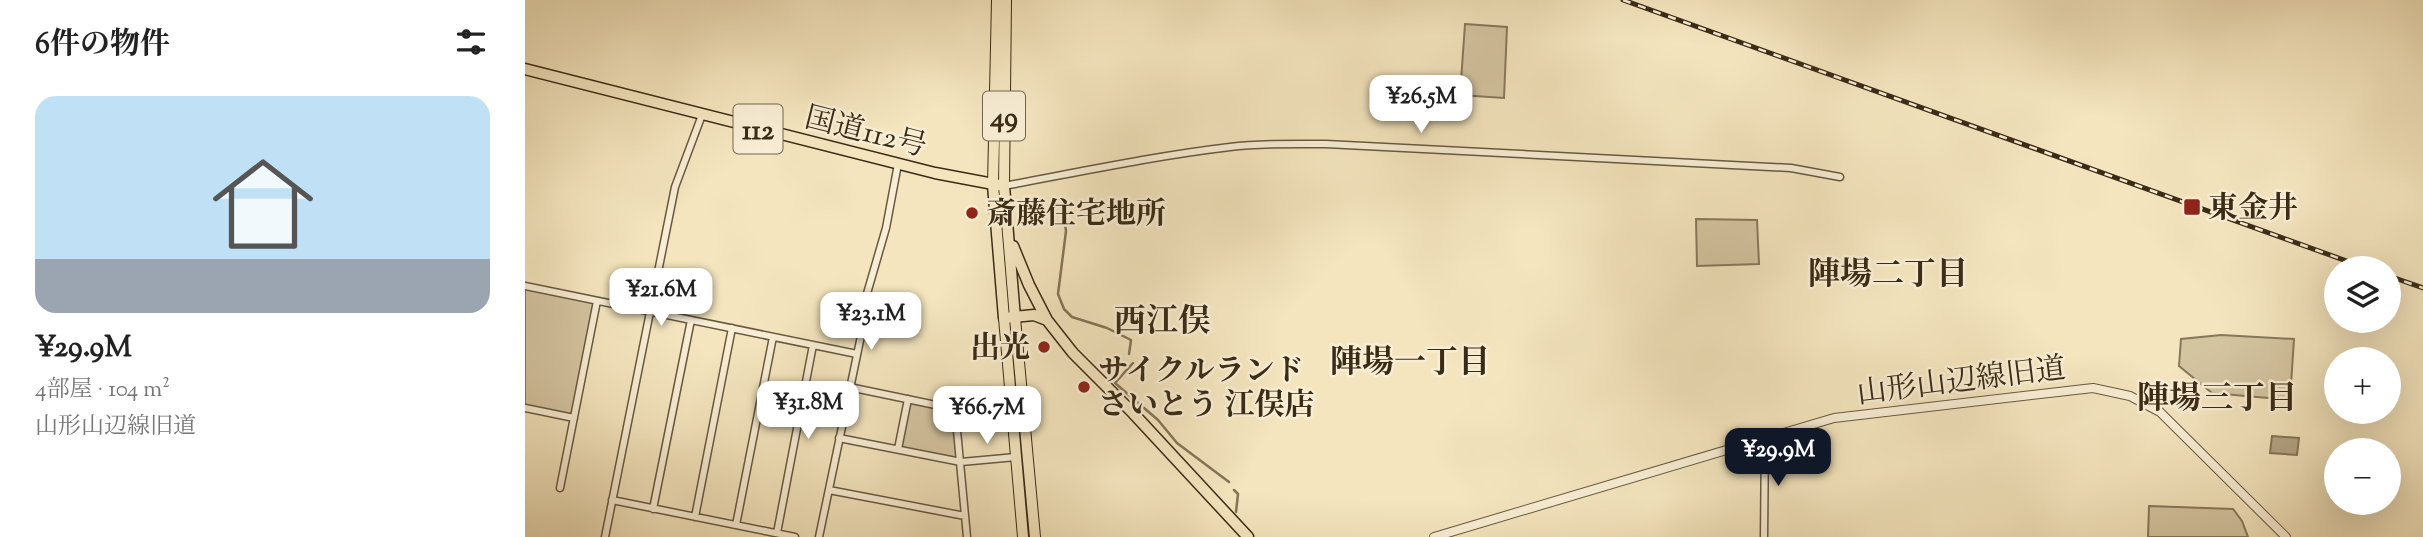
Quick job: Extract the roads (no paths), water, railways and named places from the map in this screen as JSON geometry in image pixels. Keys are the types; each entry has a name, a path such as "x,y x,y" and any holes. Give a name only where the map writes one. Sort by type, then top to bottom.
{"highway":[{"name":"国道112号","path":"525,69 898,164 998,186"},
{"path":"998,186 1008,234 1010,318"},
{"path":"998,186 1010,318"},
{"path":"1008,234 1047,320 1073,353 1133,413 1248,537"},
{"path":"1010,318 1034,315 1047,320"}],"main road":[{"name":"49","path":"997,0 1000,48 998,186"},
{"name":"49","path":"1000,48 1006,0"},
{"path":"1010,318 1016,457 1023,537"},
{"path":"1010,318 1035,537"}],"street":[{"path":"605,537 675,187 702,115"},
{"path":"998,186 1219,149 1281,144 1791,168 1840,177"},
{"path":"820,537 866,312 866,297 886,228 898,164"},
{"path":"525,286 857,354"},
{"path":"560,488 597,301"},
{"path":"653,509 691,320"},
{"path":"695,517 732,328"},
{"path":"736,525 773,337"},
{"path":"777,533 813,345"},
{"path":"849,387 955,409 967,537"},
{"name":"山形山辺線旧道","path":"1434,537 1834,418 2071,389 2108,390 2140,400 2159,412 2286,537"},
{"path":"898,449 908,399"},
{"path":"525,408 573,418"},
{"path":"839,438 961,462 1016,457"},
{"path":"1763,537 1765,439"},
{"path":"829,490 965,516"},
{"path":"612,500 795,537"}],"waterway":[{"path":"1061,199 1066,231 1058,294 1064,309 1072,317 1107,328 1131,340 1129,354"},
{"path":"1133,363 1115,383 1158,420 1177,443 1229,482"},
{"path":"1234,490 1238,494 1236,512"}],"railway":[{"path":"1623,0 2333,256"},
{"path":"2401,280 2423,288"}],"place":[{"name":"東金井","path":"2192,207"},
{"name":"斎藤住宅地所","path":"972,213"},
{"name":"出光","path":"1044,347"},
{"name":"サイクルランド さいとう 江俣店","path":"1084,387"}],"district":[{"name":"陣場二丁目","path":"1888,273"},
{"name":"西江俣","path":"1162,320"},
{"name":"陣場一丁目","path":"1410,361"},
{"name":"陣場三丁目","path":"2217,397"}]}
